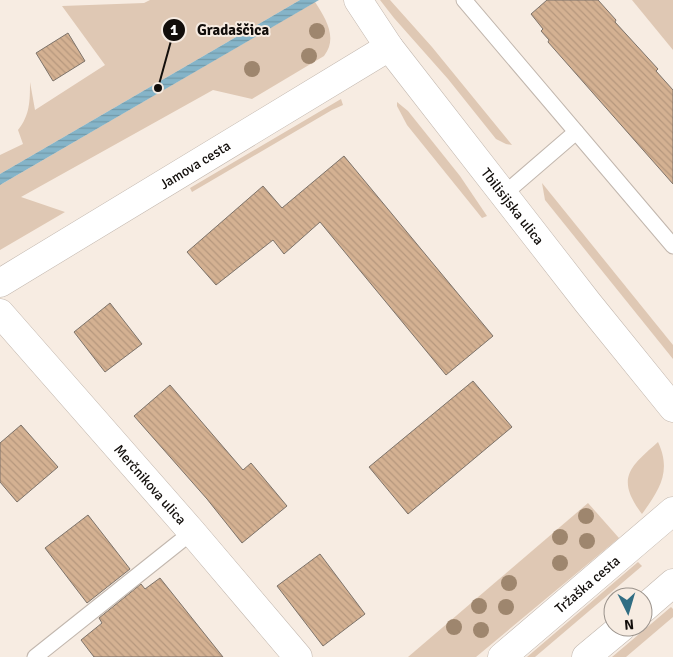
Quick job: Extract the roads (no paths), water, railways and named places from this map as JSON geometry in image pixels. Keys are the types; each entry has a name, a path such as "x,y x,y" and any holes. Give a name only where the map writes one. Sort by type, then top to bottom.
{"street":[{"name":"Tbilisijska ulica","path":"358,0 390,47 588,303 673,408"},
{"name":"Jamova cesta","path":"0,283 390,47"},
{"name":"Merčnikova ulica","path":"0,313 192,532 298,657"},
{"name":"Tržaška cesta","path":"502,657 673,511"},
{"path":"653,600 673,583"},
{"path":"586,657 610,637"}],"lane":[{"path":"464,0 673,246"},
{"path":"504,194 576,132"},
{"path":"35,657 192,532"}],"water":[{"path":"300,0 319,0 0,185 0,174"}],"place":[{"name":"Gradaščica","path":"158,88"}]}
